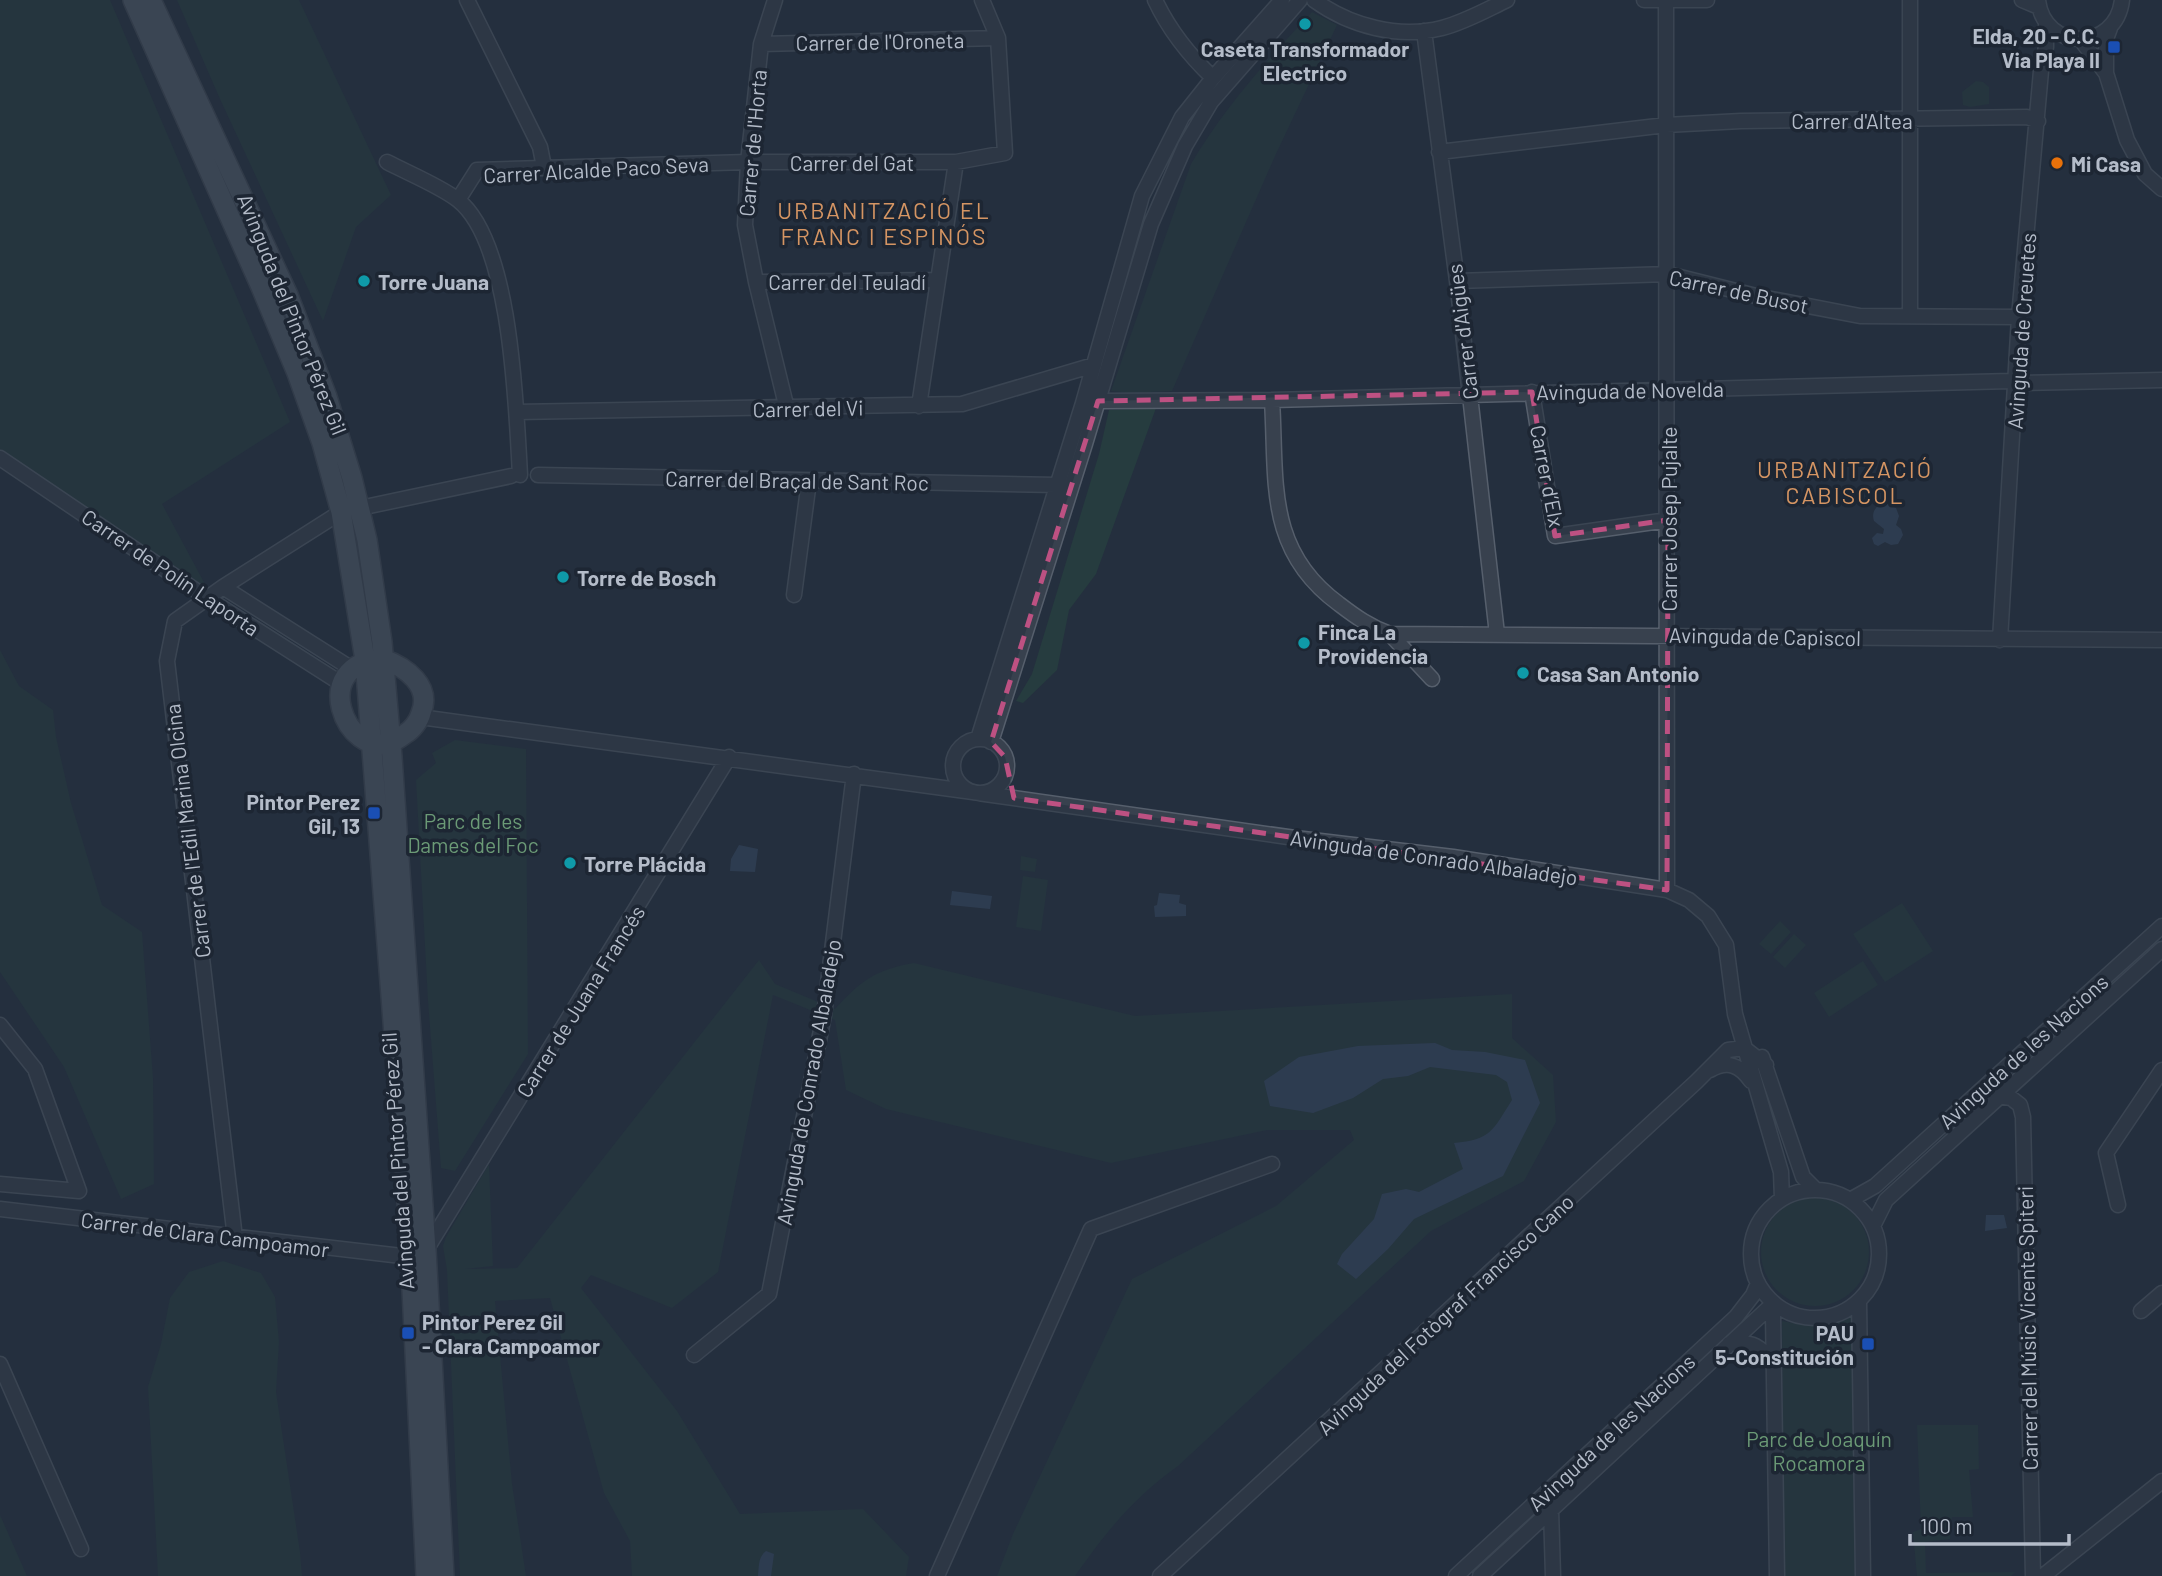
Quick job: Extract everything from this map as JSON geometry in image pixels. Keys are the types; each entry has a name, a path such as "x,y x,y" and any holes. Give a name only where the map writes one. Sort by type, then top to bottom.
{"main road":[{"name":"Avinguda del Pintor Pérez Gil","path":"133,0 297,373 322,443 351,510 367,540 361,668 381,744 423,1201 418,1254 426,1576"},
{"name":"Avinguda del Pintor Pérez Gil","path":"151,0 298,320 327,397 351,510"},
{"path":"361,668 400,665 424,690 421,717 410,731 381,744"},
{"name":"Avinguda del Pintor Pérez Gil","path":"361,668 341,713 352,730 381,744"},
{"name":"Avinguda del Pintor Pérez Gil","path":"381,744 410,1228 418,1254 444,1576"}],"street":[{"path":"467,0 540,147 544,167"},
{"name":"Carrer de l'Horta","path":"775,0 761,44 748,162 745,225 755,282 787,409"},
{"path":"982,0 998,38"},
{"path":"1155,0 1164,19 1180,41 1213,78"},
{"path":"985,741 1142,196 1182,117 1282,0"},
{"path":"985,741 1098,401 1151,224 1185,146 1210,102 1300,0"},
{"path":"1314,0 1350,20 1405,33 1441,28 1507,0"},
{"path":"1644,0 1707,0"},
{"path":"1910,0 1910,316"},
{"path":"2022,0 2038,4 2046,23 2062,36 2081,40 2092,38 2110,28"},
{"path":"2122,0 2117,19 2106,39 2106,73 2137,163 2162,190"},
{"name":"Carrer Josep Pujalte","path":"1666,1 1667,890"},
{"name":"Avinguda de Creuetes","path":"2000,640 2019,317 2041,71 2046,47 2046,23"},
{"name":"Carrer d'Aigües","path":"1424,31 1457,281 1497,635"},
{"name":"Carrer de l'Oroneta","path":"761,44 998,38"},
{"name":"Carrer del Gat","path":"748,162 956,162 1005,153 998,38"},
{"path":"2081,40 2106,73"},
{"name":"Carrer d'Altea","path":"1440,152 1666,125 1741,121 2027,117 2038,121"},
{"path":"387,162 458,200 483,231 506,311 517,412"},
{"name":"Carrer Alcalde Paco Seva","path":"458,200 477,170 748,162"},
{"path":"919,406 956,162"},
{"name":"Carrer de Busot","path":"1457,281 1668,274 1756,296 1860,316 2019,317"},
{"name":"Carrer del Teuladí","path":"755,282 938,280"},
{"name":"Carrer del Vi","path":"517,412 962,404 1094,365"},
{"name":"Avinguda de Novelda","path":"1098,401 1272,400 2011,381 2162,380"},
{"name":"Carrer d’Elx","path":"1532,392 1555,536 1668,520"},
{"name":"Avinguda de Capiscol","path":"1272,400 1274,474 1281,523 1299,566 1327,596 1370,627 1390,634 2162,640"},
{"name":"Carrer de l'Edil Marina Olcina","path":"235,1238 167,661 175,621 223,587 351,510 516,475 517,412"},
{"name":"Carrer de Polín Laporta","path":"0,458 207,598 361,668"},
{"name":"Carrer del Braçal de Sant Roc","path":"538,475 1057,485"},
{"path":"794,595 809,481"},
{"name":"Carrer de Polín Laporta","path":"223,587 361,668"},
{"path":"1390,634 1433,679"},
{"name":"Avinguda de Conrado Albaladejo","path":"421,717 1452,857 1667,890"},
{"path":"940,787 949,782 961,748 985,741 1001,750 1005,757 1008,789 1014,798"},
{"name":"Carrer de Juana Francés","path":"418,1254 451,1209 729,757"},
{"path":"954,772 959,783 976,792 994,789 1006,775"},
{"name":"Avinguda de Conrado Albaladejo","path":"694,1355 769,1294 824,1015 853,774"},
{"path":"1667,890 1689,900 1708,916 1726,945 1735,1014 1781,1172 1782,1199"},
{"name":"Avinguda de les Nacions","path":"1850,1200 1876,1185 2162,926"},
{"name":"Avinguda de les Nacions","path":"1873,1226 1886,1200 2162,949"},
{"path":"1735,1014 1728,1050 1744,1048 1765,1061"},
{"path":"1735,1014 1743,1031 1765,1061 1802,1177 1816,1190"},
{"path":"0,1026 35,1069 79,1191 0,1184"},
{"name":"Avinguda del Fotògraf Francisco Cano","path":"1160,1576 1728,1050"},
{"path":"1706,1072 1720,1064 1732,1064 1744,1070 1755,1086"},
{"path":"2118,1205 2106,1153 2162,1070"},
{"name":"Carrer del Músic Vicente Spiteri","path":"1998,1096 2011,1098 2020,1105 2023,1117 2033,1576"},
{"path":"937,1576 1091,1229 1272,1164"},
{"path":"1816,1190 1850,1200 1861,1209 1873,1226 1879,1254 1869,1290 1844,1311 1824,1318 1802,1317 1775,1304 1758,1283 1753,1272 1751,1252 1756,1229 1766,1212 1782,1199 1802,1191 1816,1190"},
{"path":"423,1201 441,1209 451,1209"},
{"name":"Carrer de Clara Campoamor","path":"0,1209 235,1238 418,1254"},
{"name":"Avinguda de les Nacions","path":"1456,1576 1736,1317 1753,1295 1758,1283"},
{"path":"2141,1311 2162,1293"},
{"path":"1859,1301 1863,1576"},
{"path":"1775,1304 1777,1576"},
{"name":"Avinguda de les Nacions","path":"1480,1576 1728,1344 1775,1304"},
{"path":"1728,1344 1754,1344 1774,1360"},
{"path":"0,1364 81,1549"},
{"path":"2043,1576 2162,1481"},
{"path":"1551,1509 1552,1576"}],"highlighted area":[{"path":"1532,392 1555,536 1668,520 1667,890 1014,798 1005,757 991,742 1098,401"}],"green space":[{"path":"0,0 110,0 290,422 162,504 207,588 0,451"},
{"path":"177,0 299,0 391,195 356,227 323,321 220,99"},
{"path":"1312,12 1337,25 1275,156 1172,391 1111,391 1191,164 1232,104"},
{"path":"1976,81 1989,87 1989,104 1970,107 1963,105 1962,92"},
{"path":"1156,408 1096,574 1069,610 1057,670 1023,703 1016,701 1032,674 1099,454 1109,410"},
{"path":"0,650 19,686 53,710 56,737 71,803 102,905 142,932 153,1078 154,1184 121,1199 64,1067 0,972"},
{"name":"Parc de les Dames del Foc","path":"455,740 526,749 528,1054 455,1171 441,1168 428,1001 416,780 436,763 432,753"},
{"path":"1021,856 1037,859 1035,872 1020,870"},
{"path":"1023,876 1048,880 1041,931 1016,927"},
{"path":"1902,903 1933,951 1885,982 1853,934"},
{"path":"1780,921 1791,932 1771,954 1759,944"},
{"path":"1794,934 1806,945 1785,968 1773,957"},
{"path":"759,960 775,984 835,1009 869,978 888,969 914,963 1135,1016 1512,994 1512,1038 1553,1075 1556,1122 1524,1181 1431,1231 1178,1466 1134,1503 1075,1576 997,1576 1013,1534 1132,1279 1276,1206 1354,1140 1350,1130 1267,1130 1111,1163 886,1109 846,1090 835,1020 773,995 718,1272 672,1308 591,1275 581,1288 677,1411 740,1514 863,1509 909,1557 906,1576 632,1576 630,1541 604,1493 550,1298 495,1301 512,1484 526,1576 460,1576 447,1270 443,1246 446,1237 489,1164 493,1266 465,1269 517,1268"},
{"path":"1863,961 1878,985 1829,1017 1814,993"},
{"path":"1815,1198 1836,1202 1853,1214 1865,1231 1869,1252 1865,1273 1853,1290 1836,1302 1815,1306 1794,1302 1777,1290 1765,1273 1761,1252 1765,1231 1777,1214 1794,1202"},
{"path":"223,1261 261,1273 275,1297 279,1342 276,1392 302,1576 158,1576 148,1387 161,1344 170,1298 189,1272"},
{"name":"Parc de Joaquín Rocamora","path":"1852,1313 1856,1576 1784,1576 1782,1321 1817,1322"},
{"path":"1917,1425 1978,1425 1979,1469 1969,1470 1973,1517 1952,1517 1950,1539 1925,1542 1926,1573 2015,1572 2011,1576 1917,1576 1913,1532 1921,1529"},
{"path":"0,1515 27,1576 0,1576"}],"water":[{"path":"1885,503 1896,508 1899,516 1896,525 1903,535 1898,544 1885,542 1878,546 1872,538 1877,533 1883,534 1884,529 1874,521 1873,515 1877,507"},
{"path":"739,845 758,849 755,872 730,871 731,859"},
{"path":"952,891 992,896 990,909 950,905"},
{"path":"1159,893 1180,895 1179,903 1186,905 1186,916 1155,917 1154,906 1157,905"},
{"path":"1435,1043 1452,1050 1485,1052 1525,1060 1540,1103 1503,1176 1414,1219 1388,1249 1356,1279 1337,1264 1342,1254 1374,1219 1382,1194 1406,1189 1419,1192 1463,1169 1454,1143 1476,1139 1490,1132 1512,1100 1507,1082 1496,1075 1430,1067 1408,1076 1383,1079 1353,1098 1313,1113 1270,1106 1264,1081 1299,1057 1358,1046"},
{"path":"1986,1215 2004,1215 2007,1228 1985,1231"},
{"path":"766,1551 774,1554 771,1576 758,1576 760,1559"}],"place":[{"name":"Caseta Transformador Electrico","path":"1305,24"},
{"name":"Elda, 20 - C.C. Via Playa II","path":"2114,47"},
{"name":"Mi Casa","path":"2057,163"},
{"name":"Torre Juana","path":"364,281"},
{"name":"Torre de Bosch","path":"563,577"},
{"name":"Finca La Providencia","path":"1304,643"},
{"name":"Casa San Antonio","path":"1523,673"},
{"name":"Pintor Perez Gil, 13","path":"374,813"},
{"name":"Torre Plácida","path":"570,863"},
{"name":"Pintor Perez Gil - Clara Campoamor","path":"408,1333"},
{"name":"PAU 5-Constitución","path":"1868,1344"}],"district":[{"name":"URBANITZACIÓ EL FRANC I ESPINÓS","path":"884,223"},
{"name":"URBANITZACIÓ CABISCOL","path":"1845,482"}]}
